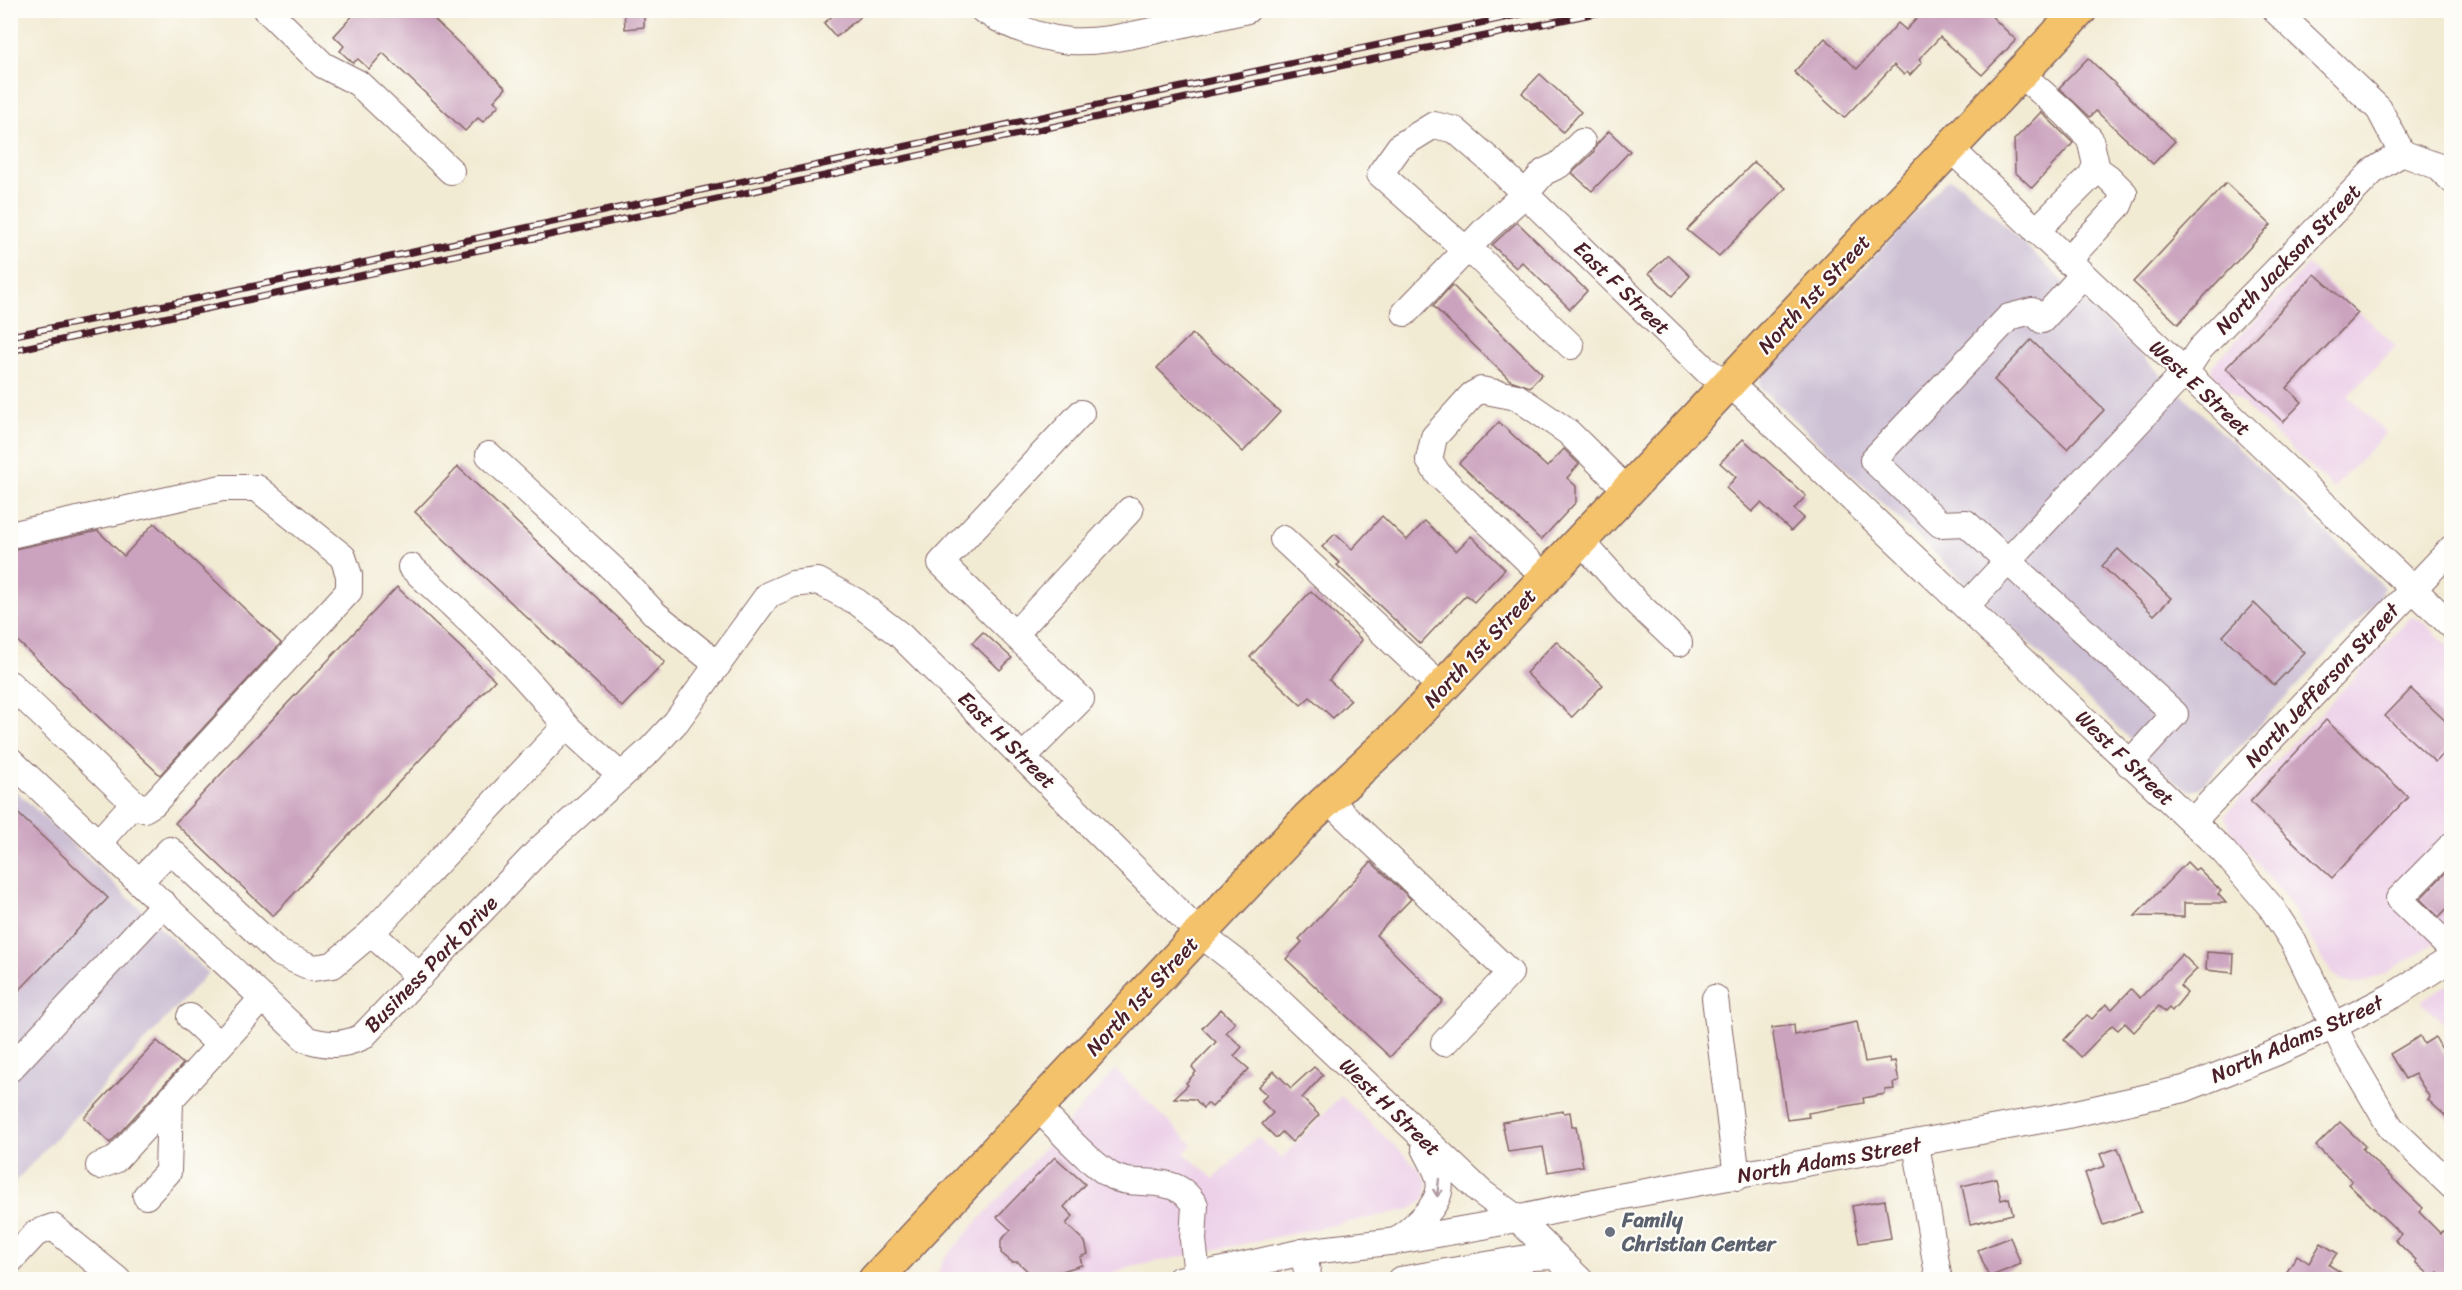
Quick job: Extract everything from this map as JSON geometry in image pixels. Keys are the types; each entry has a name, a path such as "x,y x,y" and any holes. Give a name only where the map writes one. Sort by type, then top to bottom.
{"main road":[{"name":"North 1st Street","path":"881,1277 1200,934 1328,800 1401,731 1442,688 2080,10"}],"street":[{"path":"267,10 323,65 358,83 451,171"},
{"path":"983,10 1015,28 1070,41 1119,37 1247,10"},
{"path":"2275,10 2379,110 2402,153 2437,166 2451,180"},
{"path":"2021,74 2090,139 2095,154 2095,168 2091,176 2036,231"},
{"name":"East F Street","path":"1467,250 1380,174 1400,146 1434,125 1455,130 1522,191 1707,371 1729,384"},
{"path":"1405,313 1522,191 1544,172 1559,165 1582,142"},
{"name":"West E Street","path":"1951,149 2451,626"},
{"name":"North Jackson Street","path":"1966,606 2184,373 2200,350 2373,171 2402,153"},
{"path":"2095,168 2124,193 2119,205 2042,320 2032,311 2009,317 1874,460 1940,524 1966,523 2175,714 2129,764"},
{"path":"1467,250 1479,258 1571,346"},
{"name":"West F Street","path":"1729,384 2240,868 2271,907 2303,960 2358,1073 2391,1128 2451,1186"},
{"path":"1546,578 1438,474 1429,460 1434,437 1472,395 1481,390 1517,397 1568,432 1628,491"},
{"path":"1023,757 1081,699 941,563 1081,413"},
{"path":"489,455 613,569 655,614 718,665"},
{"path":"10,535 222,488 257,488 343,558 349,575 349,591 154,803 144,808 134,803 10,684"},
{"path":"1015,634 1130,510"},
{"path":"1283,539 1442,688"},
{"path":"1581,541 1638,604 1679,643"},
{"name":"North Jefferson Street","path":"2193,822 2451,548"},
{"path":"411,567 492,642 540,692 566,726 621,776"},
{"name":"East H Street","path":"793,584 818,581 857,602 900,635 1200,934"},
{"name":"Business Park Drive","path":"10,760 306,1039 332,1045 347,1043 362,1037 540,849 621,776 676,722 758,606 768,595 793,584"},
{"path":"139,882 170,850 279,953 313,968 333,964 371,933 566,726"},
{"path":"1328,800 1510,973 1444,1043"},
{"path":"98,843 134,803"},
{"path":"2451,845 2399,899 2451,950"},
{"path":"10,1069 164,904"},
{"path":"371,933 420,977"},
{"name":"West H Street","path":"1200,934 1243,967 1480,1192 1518,1219 1580,1280"},
{"name":"North Adams Street","path":"1188,1277 1303,1252 1397,1241 1518,1219 1613,1197 1916,1144 2063,1116 2184,1089 2275,1053 2334,1026 2394,995 2451,958"},
{"path":"99,1166 116,1160 263,998"},
{"path":"1714,998 1737,1177"},
{"path":"190,1017 220,1045"},
{"path":"146,1196 168,1172 170,1100"},
{"path":"1038,1108 1111,1176 1123,1180 1167,1184 1183,1191 1195,1205 1188,1277"},
{"path":"1397,1241 1429,1209 1437,1197 1439,1178 1418,1134"},
{"path":"1916,1144 1939,1280"},
{"path":"10,1261 36,1233 53,1227 118,1280"},
{"path":"1303,1252 1309,1280"},
{"path":"1400,1280 1533,1257 1556,1256"}],"shaded area":[{"path":"1950,179 1962,185 2384,587 2379,599 2199,789 2191,791 2176,783 1761,388 1759,381 1763,375"},
{"path":"2308,265 2396,346 2348,396 2386,433 2333,488 2211,371 2212,366"},
{"path":"2411,617 2421,620 2451,649 2451,933 2384,974 2360,983 2351,983 2340,980 2331,973 2287,899 2231,831 2225,815"},
{"path":"10,785 208,973 11,1186 10,1186"},
{"path":"2451,982 2451,1030 2421,1002"},
{"path":"1115,1070 1192,1144 1184,1153 1214,1179 1257,1137 1282,1158 1341,1096 1419,1169 1427,1182 1426,1197 1411,1209 1131,1267 1091,1279 936,1280 943,1260"}],"building":[{"path":"358,10 424,10 506,88 494,101 499,105 483,122 478,118 465,131 383,53 369,69 358,59 353,63 340,51 344,46 334,36"},
{"path":"624,10 644,10 644,27 625,29"},
{"path":"840,10 868,10 836,37 824,23"},
{"path":"1925,10 1985,10 2016,40 1982,75 1940,37 1919,59 1922,62 1910,75 1907,72 1904,75 1894,65 1844,118 1794,72 1825,38 1857,69 1898,23 1906,30"},
{"path":"2088,58 2175,141 2153,164 2096,111 2090,117 2059,88"},
{"path":"1540,74 1581,112 1563,132 1522,93"},
{"path":"2041,112 2073,143 2032,188 2015,172 2014,140"},
{"path":"1609,131 1630,151 1592,191 1572,173 1593,153 1597,144"},
{"path":"1754,162 1786,188 1719,256 1687,230"},
{"path":"2226,183 2271,225 2178,324 2133,282"},
{"path":"1517,222 1587,291 1570,309 1522,262 1516,268 1492,245"},
{"path":"1668,255 1690,276 1672,296 1649,273"},
{"path":"2315,274 2358,313 2287,388 2302,402 2283,422 2226,368"},
{"path":"1452,285 1542,374 1530,387 1510,380 1433,306"},
{"path":"1192,334 1280,412 1243,452 1157,368"},
{"path":"2031,340 2104,410 2067,449 1994,380"},
{"path":"1499,422 1547,467 1564,449 1579,464 1567,478 1576,486 1576,502 1541,540 1459,463"},
{"path":"1743,439 1806,496 1794,509 1804,518 1791,531 1761,503 1752,512 1726,488 1736,477 1720,463"},
{"path":"458,467 665,662 622,707 415,512"},
{"path":"1382,516 1407,540 1425,521 1456,551 1471,536 1505,569 1474,602 1466,595 1420,644 1337,565 1340,563 1322,547 1335,534 1352,549"},
{"path":"154,523 281,643 160,775 10,634 10,550 98,531 124,556"},
{"path":"2118,549 2171,598 2154,615 2102,566"},
{"path":"397,587 495,680 273,916 175,823"},
{"path":"1311,591 1362,640 1329,680 1351,700 1333,718 1310,697 1301,705 1250,657"},
{"path":"2254,603 2305,653 2274,685 2223,636"},
{"path":"983,632 1012,658 1000,670 972,643"},
{"path":"1556,641 1603,685 1572,717 1526,673"},
{"path":"2411,689 2451,726 2451,745 2435,762 2385,716"},
{"path":"2326,720 2408,797 2332,878 2250,802"},
{"path":"10,806 108,898 10,1000"},
{"path":"1371,862 1411,899 1376,935 1443,1001 1390,1057 1286,959 1302,942 1299,939"},
{"path":"2187,862 2195,870 2198,868 2221,891 2218,894 2226,903 2184,903 2184,917 2135,916"},
{"path":"2451,867 2451,904 2439,917 2420,899"},
{"path":"2207,952 2234,954 2233,973 2206,970"},
{"path":"2182,954 2197,969 2180,986 2187,993 2172,1011 2169,1008 2165,1012 2159,1006 2134,1032 2125,1023 2118,1030 2112,1025 2081,1057 2064,1040 2087,1015 2092,1019 2106,1004 2112,1009 2131,989 2140,998"},
{"path":"1221,1009 1235,1023 1226,1032 1242,1047 1234,1056 1249,1069 1212,1107 1207,1103 1203,1108 1195,1099 1174,1098 1188,1085 1186,1083 1196,1072 1192,1067 1216,1042 1202,1028"},
{"path":"1857,1022 1865,1062 1889,1058 1890,1062 1895,1061 1899,1082 1893,1083 1894,1089 1885,1090 1885,1094 1863,1098 1864,1103 1808,1113 1809,1117 1787,1120 1772,1028 1794,1025 1795,1035"},
{"path":"2420,1036 2424,1044 2435,1037 2451,1065 2451,1121 2428,1100 2430,1098 2415,1074 2405,1079 2390,1054"},
{"path":"157,1041 183,1064 110,1143 84,1118"},
{"path":"1314,1067 1323,1075 1302,1098 1319,1115 1292,1142 1282,1132 1276,1138 1262,1124 1273,1113 1261,1101 1267,1095 1258,1087 1274,1071 1291,1088"},
{"path":"1563,1111 1564,1113 1570,1112 1572,1126 1576,1126 1583,1166 1548,1172 1543,1147 1508,1152 1502,1122"},
{"path":"2340,1122 2365,1146 2362,1149 2423,1208 2419,1212 2441,1234 2443,1231 2451,1238 2451,1280 2446,1280 2438,1272 2433,1278 2415,1262 2416,1260 2395,1240 2401,1234 2348,1184 2352,1181 2316,1146"},
{"path":"2118,1148 2141,1212 2103,1225 2085,1173 2105,1166 2100,1154"},
{"path":"1055,1157 1085,1184 1064,1207 1073,1216 1066,1224 1085,1242 1088,1254 1080,1257 1082,1265 1036,1279 1018,1262 1012,1262 1001,1253 1001,1240 1011,1230 997,1217"},
{"path":"1996,1178 2001,1200 2009,1198 2013,1214 1970,1224 1962,1186"},
{"path":"1885,1200 1891,1238 1859,1243 1852,1206"},
{"path":"2010,1237 2021,1264 1989,1277 1978,1250"},
{"path":"2321,1243 2337,1253 2329,1265 2353,1280 2282,1280 2297,1255 2309,1263"}],"railway":[{"path":"10,336 175,303 1541,10"},
{"path":"10,351 1214,92 1611,10"}],"place":[{"name":"Family Christian Center","path":"1610,1232"}]}
